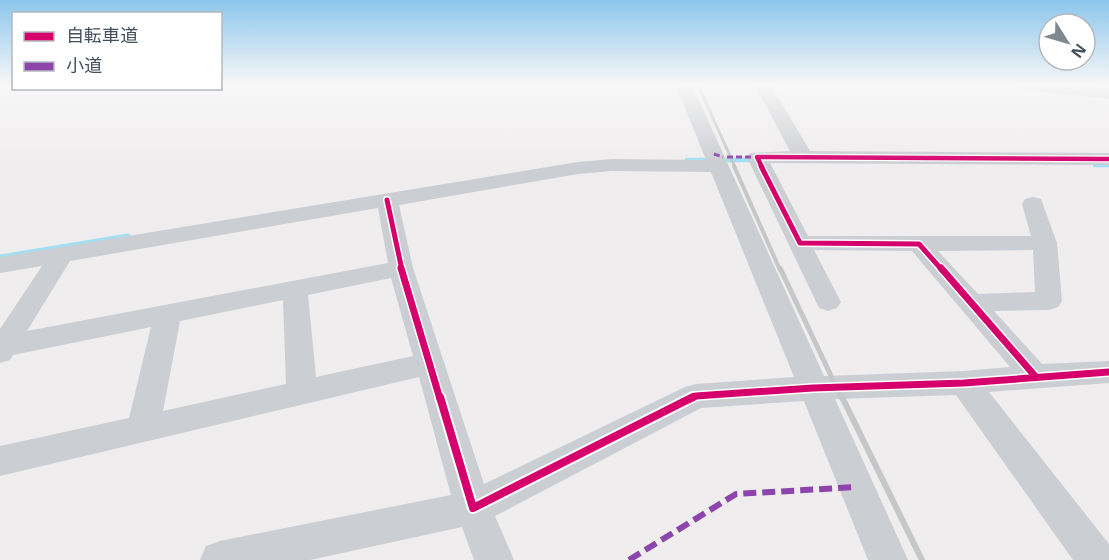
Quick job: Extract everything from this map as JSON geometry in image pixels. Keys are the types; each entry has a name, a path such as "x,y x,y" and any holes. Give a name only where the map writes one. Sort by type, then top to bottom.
{"street":[{"path":"695,111 888,560"},
{"path":"778,111 803,157"},
{"path":"0,250 597,155 716,160"},
{"path":"828,302 758,157 1109,159"},
{"path":"0,265 578,168 716,160"},
{"path":"761,167 1109,171"},
{"path":"387,200 401,268 429,364 473,508 494,560"},
{"path":"972,303 1049,301 1045,243 1033,204"},
{"path":"800,243 1045,243"},
{"path":"919,244 1035,376"},
{"path":"2,349 61,255"},
{"path":"2,349 401,268"},
{"path":"295,289 302,392"},
{"path":"143,428 167,315"},
{"path":"0,462 429,364"},
{"path":"220,560 473,508 696,396 813,388 964,383 1109,372"},
{"path":"964,383 1097,560"}],"waterway":[{"path":"687,160 705,160"},
{"path":"724,160 750,160"},
{"path":"1095,165 1109,165"},
{"path":"0,257 128,236"}],"railway":[{"path":"710,111 735,167"},
{"path":"734,166 780,270"},
{"path":"780,268 842,399"},
{"path":"842,397 922,560"}],"marked path":[{"path":"714,154 723,157"},
{"path":"727,157 757,157"},
{"path":"629,560 736,494 857,487"}],"cycle path":[{"path":"1035,376 919,244 800,243 757,157 1109,159"},
{"path":"387,200 401,268 473,508 696,396 813,388 964,383 1109,372"}]}
